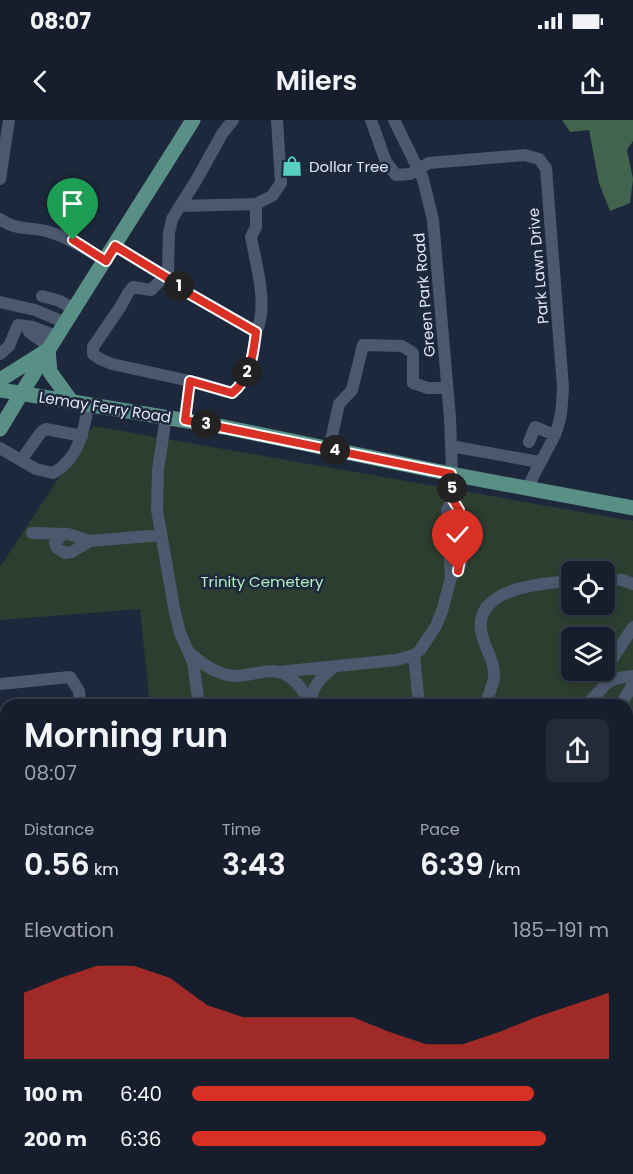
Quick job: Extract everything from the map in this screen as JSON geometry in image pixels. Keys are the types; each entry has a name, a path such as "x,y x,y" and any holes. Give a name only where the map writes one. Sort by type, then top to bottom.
{"main road":[{"path":"0,428 194,120"},
{"path":"0,380 52,344"},
{"path":"52,344 50,372 71,401"},
{"name":"Lemay Ferry Road","path":"0,390 185,420 633,508"}],"street":[{"path":"0,179 9,120"},
{"path":"233,120 222,134 171,219 168,270 165,276 151,290 133,287 93,347 93,354 112,364 232,393 243,385 252,359 256,332 262,321 262,307 251,237 256,227 256,204"},
{"path":"180,206 256,204 272,196 281,183 277,120"},
{"path":"371,120 386,162 396,175 410,174 418,168"},
{"name":"Green Park Road","path":"394,120 418,168 433,220 452,446 453,500 447,510 451,578 436,626 429,639 414,655"},
{"name":"Park Lawn Drive","path":"418,168 429,163 525,155 539,159 546,168 563,387 560,419 555,435 539,462 528,489"},
{"path":"0,219 9,226 44,231 73,240 106,261"},
{"path":"115,246 165,276 188,293 256,332"},
{"path":"42,296 60,301 75,310"},
{"path":"0,302 35,310 66,323"},
{"path":"0,354 9,346 18,325 27,327 52,344"},
{"path":"329,449 339,404 352,390 363,345 402,346 413,353 412,383 428,388 447,388"},
{"path":"185,420 190,381"},
{"path":"0,448 36,468 53,473 60,470 82,436 88,404"},
{"path":"166,417 158,470 157,510 175,613 196,675 198,699"},
{"path":"530,442 535,426 555,435"},
{"path":"21,460 42,431 46,429 82,436"},
{"path":"452,446 539,462"},
{"path":"32,533 63,534 90,541 161,536"},
{"path":"63,534 55,543 57,548 65,553 72,552 90,541"},
{"path":"615,581 633,584"},
{"path":"487,699 494,678 493,668 481,634 480,623 486,609 491,603 518,587 561,582"},
{"path":"615,655 633,627"},
{"path":"189,652 209,668 236,676 396,660 414,655 418,699"},
{"path":"311,699 312,690 335,666"},
{"path":"278,672 293,680 302,689 307,699"},
{"path":"615,680 633,676"},
{"path":"0,684 70,677 79,691 80,699"},
{"path":"592,699 610,681"},
{"path":"624,699 633,684"}],"green space":[{"path":"562,120 633,120 633,141 627,150 633,179 630,203 610,211 599,183 589,130 570,132"},
{"name":"Trinity Cemetery","path":"93,426 633,521 633,699 149,699 140,609 0,620 0,567"}],"place":[{"name":"Dollar Tree","path":"292,166"}],"route":[{"path":"73,240 106,261 115,246 176,283 188,293 256,332 252,359 243,385 232,393 190,381 185,420 451,474 453,500 459,510 461,562 458,571"}]}
